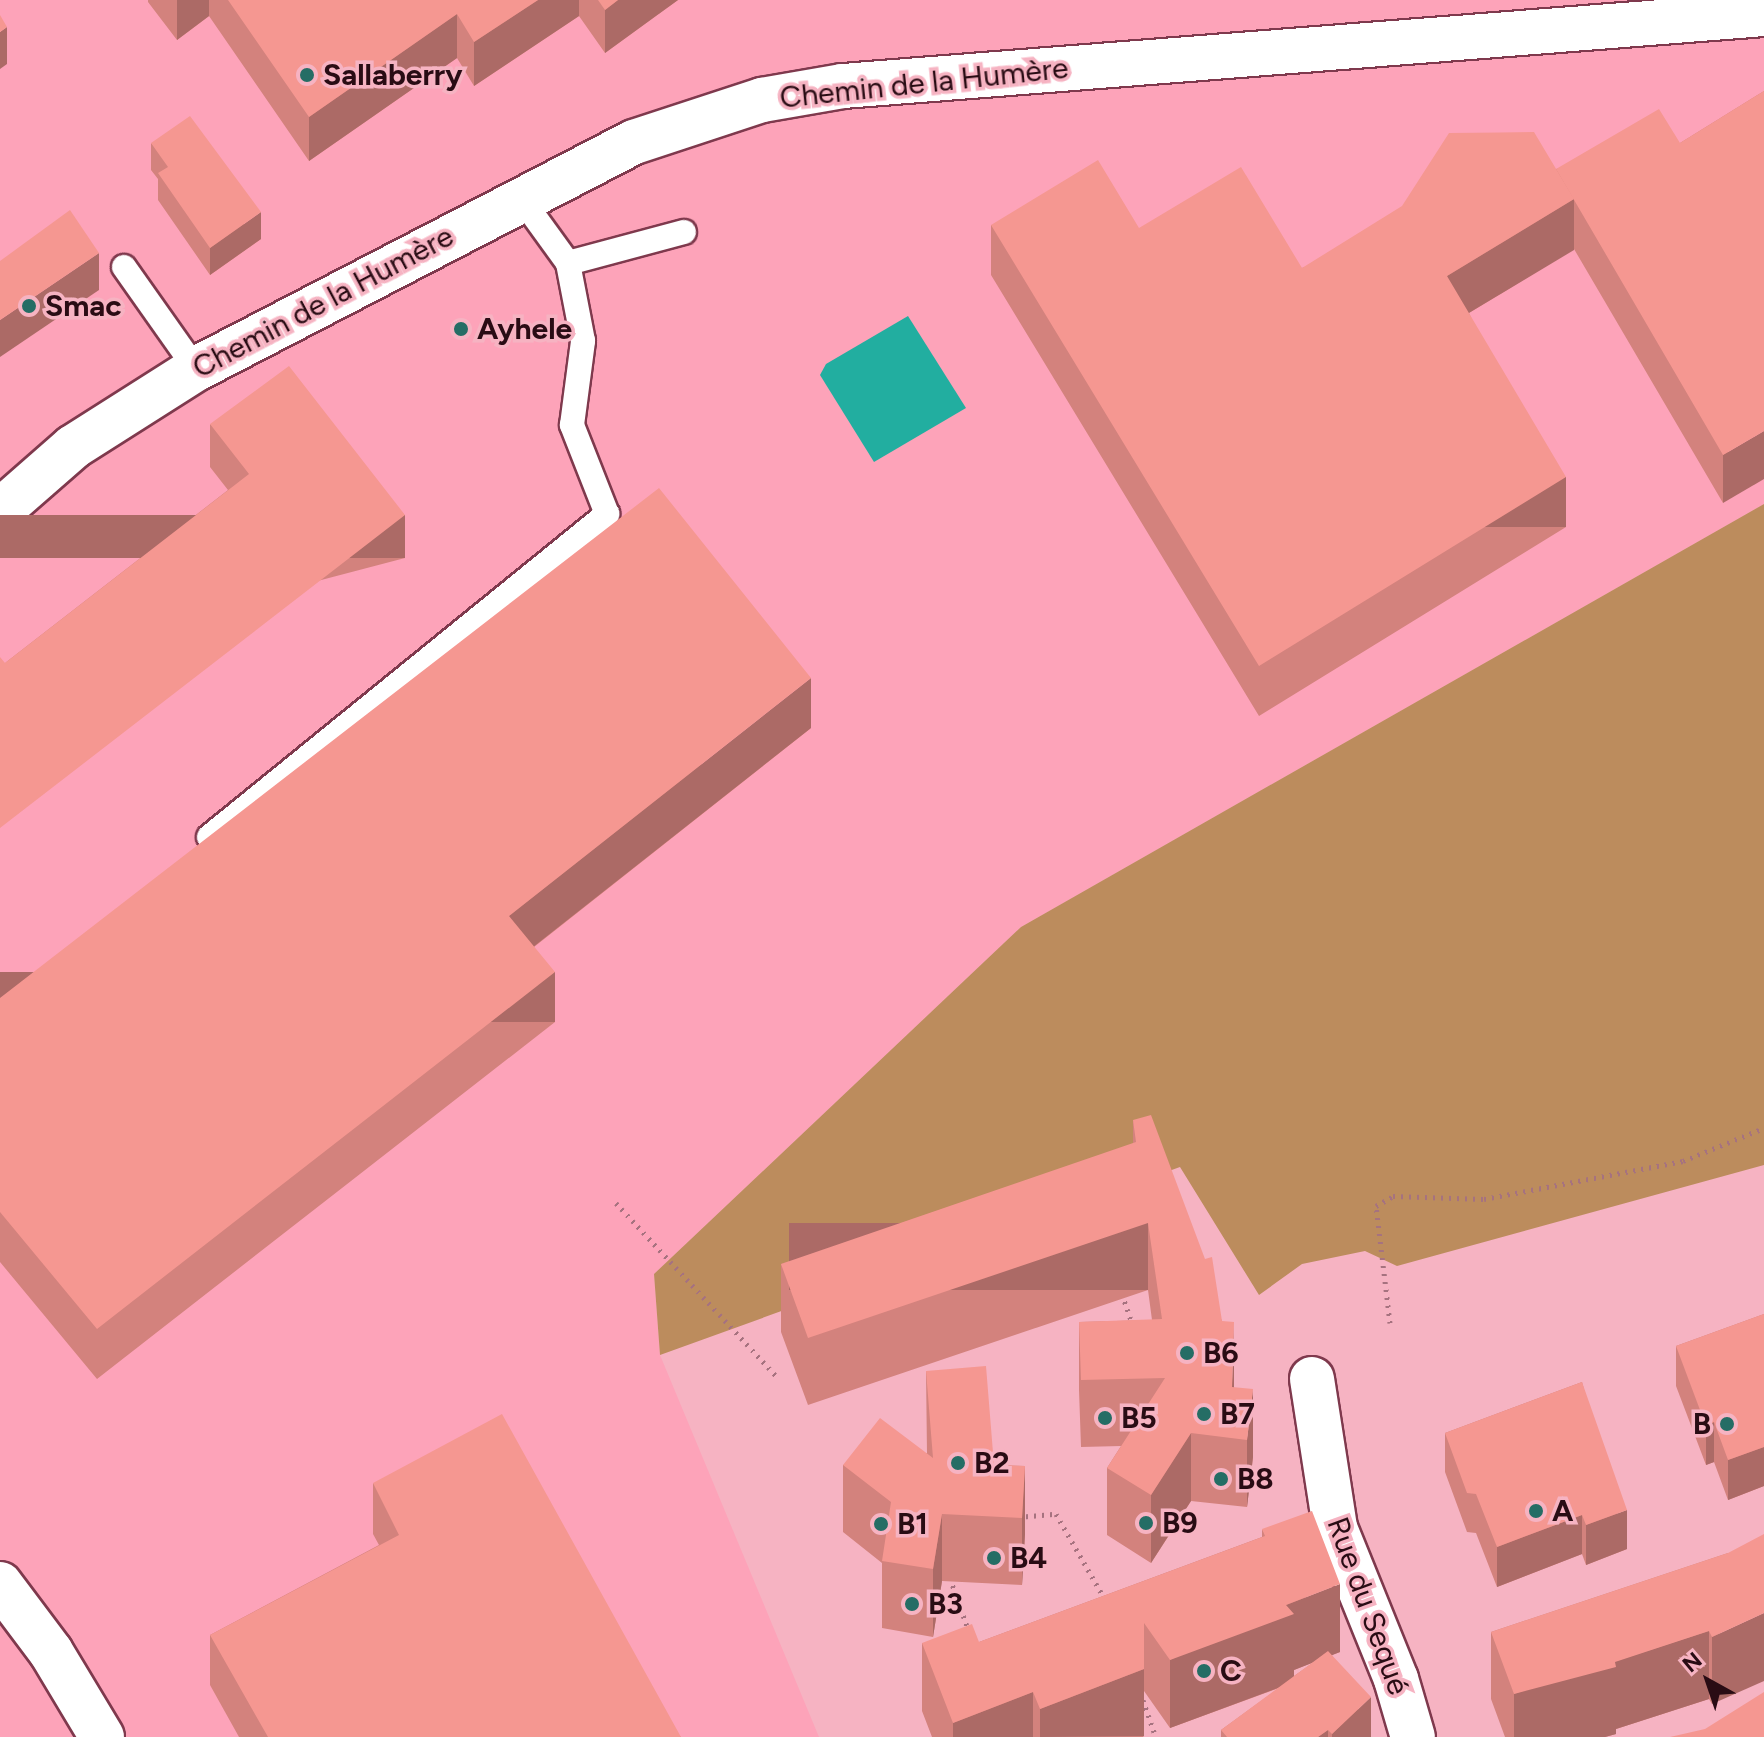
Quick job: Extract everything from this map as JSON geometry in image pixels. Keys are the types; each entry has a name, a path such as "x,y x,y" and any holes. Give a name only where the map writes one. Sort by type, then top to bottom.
{"street":[{"name":"Chemin de la Humère","path":"0,511 73,447 196,369 634,142 762,100 843,86 1764,14"},
{"name":"Rue du Sequé","path":"1312,1379 1335,1528 1396,1679 1413,1737"},
{"path":"0,1584 51,1652 102,1737"}],"lane":[{"path":"209,837 607,514 572,425 583,341 568,263 521,198"},
{"path":"568,263 684,232"},
{"path":"124,267 196,369"}],"path":[{"path":"1390,1323 1376,1206 1393,1196 1499,1196 1683,1161 1764,1128"},
{"path":"616,1203 778,1378"},
{"path":"1121,1291 1135,1333"},
{"path":"1009,1518 1056,1514 1109,1607"},
{"path":"946,1567 972,1639"},
{"path":"1140,1694 1156,1737"}],"shaded area":[{"path":"0,0 1764,0 1764,504 1021,927 654,1274 660,1355 819,1737 0,1737"},
{"path":"908,316 966,408 874,462 820,375 826,364"},
{"path":"1764,504 1764,1165 1397,1266 1365,1251 1302,1264 1259,1295 1180,1167 660,1355 654,1274 1021,927"}],"building":[{"path":"228,0 538,0 474,42 457,14 309,117"},
{"path":"598,0 618,0 605,10"},
{"path":"0,15 7,27 0,32"},
{"path":"1764,91 1764,431 1723,455 1556,169 1659,109 1680,143"},
{"path":"190,116 261,212 210,248 158,173 168,167 151,143"},
{"path":"1534,132 1574,199 1447,276 1566,477 1259,666 991,225 1098,160 1139,228 1241,167 1302,268 1402,206 1449,133"},
{"path":"70,210 99,253 0,320 0,261"},
{"path":"289,366 405,515 0,828 0,657 5,663 249,474 210,424"},
{"path":"659,488 811,678 509,916 555,972 97,1329 0,1212 0,998"},
{"path":"1151,1115 1205,1259 1212,1257 1222,1321 1234,1322 1232,1387 1253,1389 1247,1440 1191,1433 1151,1495 1107,1468 1165,1378 1081,1380 1079,1322 1162,1319 1148,1223 808,1338 781,1264 1136,1142 1133,1120"},
{"path":"1764,1314 1764,1447 1728,1460 1714,1422 1706,1426 1676,1346"},
{"path":"986,1366 994,1465 1025,1466 1022,1518 942,1514 933,1569 882,1561 891,1502 843,1465 880,1418 933,1458 926,1371"},
{"name":"A","path":"1582,1382 1627,1510 1586,1525 1582,1515 1497,1547 1476,1494 1467,1493 1445,1433"},
{"path":"502,1414 681,1737 268,1737 210,1635 399,1535 373,1483"},
{"path":"1312,1511 1340,1584 1286,1605 1294,1614 1170,1660 1144,1623 1144,1669 1040,1709 1033,1692 953,1723 922,1643 972,1624 979,1642 1265,1536 1262,1529"},
{"path":"1764,1534 1764,1613 1712,1637 1709,1631 1615,1662 1616,1667 1514,1694 1491,1632 1728,1553"},
{"path":"1328,1651 1371,1697 1332,1734 1328,1730 1318,1737 1227,1737 1221,1730"},
{"path":"1764,1692 1764,1737 1670,1737 1705,1729"}],"place":[{"name":"Sallaberry","path":"307,75"},
{"name":"Smac","path":"29,306"},
{"name":"Ayhele","path":"461,329"},
{"name":"B6","path":"1187,1353"},
{"name":"B7","path":"1204,1414"},
{"name":"B5","path":"1105,1418"},
{"name":"B","path":"1727,1424"},
{"name":"B2","path":"958,1463"},
{"name":"B8","path":"1221,1479"},
{"name":"A","path":"1536,1511"},
{"name":"B9","path":"1146,1523"},
{"name":"B1","path":"881,1524"},
{"name":"B4","path":"994,1558"},
{"name":"B3","path":"912,1604"},
{"name":"C","path":"1204,1671"}]}
